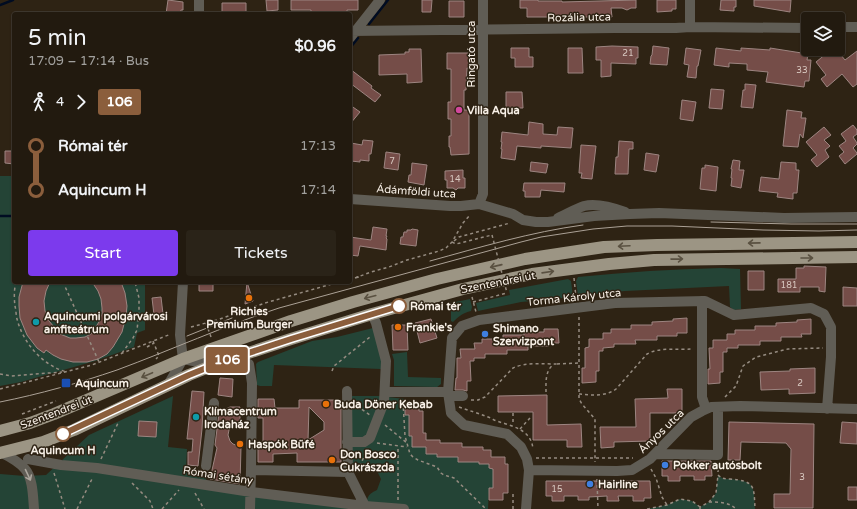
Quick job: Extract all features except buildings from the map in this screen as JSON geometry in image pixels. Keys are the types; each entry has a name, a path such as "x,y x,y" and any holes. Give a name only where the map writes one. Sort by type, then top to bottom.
{"main road":[{"name":"Szentendrei út","path":"0,431 17,427 54,414 183,360 291,321 437,279 532,258 604,247 857,242"},
{"name":"Szentendrei út","path":"1,453 43,442 74,430 168,385 214,365 291,339 374,319 462,288 532,274 654,260 857,257"}],"street":[{"path":"198,12 199,0"},
{"path":"352,33 380,0"},
{"name":"Ringató utca","path":"479,204 483,194 483,0"},
{"path":"690,0 690,28"},
{"path":"845,27 857,27"},
{"name":"Rozália utca","path":"352,33 483,30 801,28"},
{"name":"Ádámföldi utca","path":"352,199 450,206 479,204"},
{"path":"479,204 513,214 523,220 536,222 553,221 574,210 586,206 607,207 618,209 630,214 682,213 784,218 857,217"},
{"path":"168,385 183,360 180,335 183,284"},
{"path":"702,301 702,397 706,409"},
{"name":"Torma Károly utca","path":"526,509 529,470 527,458 522,447 507,434 464,425 451,413 449,394 452,338 462,326 479,320 615,303 705,301 734,315 811,308 824,314 832,327 827,409"},
{"path":"348,442 364,442 368,440 371,436 384,402 386,361 374,319"},
{"path":"183,360 214,365"},
{"path":"248,364 252,383 250,509"},
{"path":"347,391 348,472 365,508"},
{"path":"385,392 449,394 467,398"},
{"path":"206,466 214,403"},
{"name":"Ányos utca","path":"529,470 632,470 642,460 650,459 691,417 711,408 740,406 857,409"},
{"path":"655,454 718,455 718,407"},
{"path":"1,453 16,461 26,469 31,481 34,509"},
{"name":"Római sétány","path":"28,459 365,508 401,509"},
{"path":"251,470 348,472"}],"path":[{"path":"452,242 463,223 479,204"},
{"path":"355,278 407,260 439,251 446,248 459,237 523,220"},
{"path":"452,242 456,244 492,235 506,293 473,302 472,297"},
{"path":"574,276 578,308 579,399 595,419 595,471 597,481 598,509"},
{"path":"352,279 359,277"},
{"path":"15,284 17,319 23,335 32,348 45,362 60,370 68,372"},
{"path":"64,284 99,362"},
{"path":"121,354 137,330 139,298 136,284"},
{"path":"191,327 217,320 271,301 332,284"},
{"path":"332,371 334,366 370,337 374,319"},
{"path":"206,323 211,337"},
{"path":"0,389 68,372 121,354 171,334"},
{"path":"147,347 153,342"},
{"path":"153,342 159,356 155,360"},
{"path":"725,397 736,386 743,366 756,357 788,349 831,348"},
{"path":"579,394 604,395 611,392 616,389 647,354 652,352 661,350 702,349"},
{"path":"467,398 478,400 485,397 513,368 518,366 579,363"},
{"path":"546,392 546,377 548,368 557,364"},
{"path":"0,374 11,376 68,372"},
{"path":"402,392 405,436 410,454 418,460 438,467 444,475 454,478 486,509"},
{"path":"513,413 513,425"},
{"path":"520,429 530,418"},
{"path":"354,484 368,446 368,440 408,447"},
{"path":"398,446 401,509"},
{"path":"647,509 666,505 680,499 692,500 700,508 709,502 716,493 718,455"},
{"path":"534,458 642,460 656,478 666,505"},
{"path":"51,463 65,509"},
{"path":"122,472 150,501 154,509"},
{"path":"718,475 722,479 741,480 752,486 754,492 755,509"},
{"path":"162,509 179,490 189,482 204,509"},
{"path":"512,509 513,491"},
{"path":"709,502 732,505 736,509"}],"green space":[{"path":"0,176 12,176 12,284 145,284 145,330 137,333 134,347 95,361 21,382 0,386"},
{"path":"721,268 740,269 741,309 734,310 730,307 729,286 625,291 578,296 576,281 578,277 650,271"},
{"path":"568,279 571,281 573,297 521,302 478,311 476,303 510,295 509,290"},
{"path":"470,299 472,307 471,311 461,315 453,322 451,321 451,303"},
{"path":"373,328 381,356 381,369 274,365 272,386 257,385 256,364 258,362 312,341 337,337"},
{"path":"407,352 408,377 441,378 441,384 437,387 394,386 394,360 392,354"},
{"path":"173,396 168,447 187,449 186,469 207,472 206,481 361,509 0,509 0,474 25,476 46,475 89,435"},
{"path":"352,396 379,396 405,399 405,415 409,415 409,436 412,436 412,447 426,447 427,454 437,454 437,457 458,457 458,462 479,462 480,464 489,464 489,468 493,469 493,488 489,488 488,509 365,509 368,497 377,490 381,479 377,471 364,468 359,463 348,464 347,408"},
{"path":"718,475 724,478 749,483 753,490 755,509 647,509 667,505 680,499 692,501 700,507 709,502 716,493"}],"waterway":[{"path":"0,5 13,0"},
{"path":"369,24 388,0"},
{"path":"352,46 358,38"},
{"path":"0,216 12,216"}],"tram line":[{"path":"711,222 857,224"},
{"path":"430,261 525,236 583,225"},
{"path":"0,402 59,388 117,370 238,322 279,308 541,237 593,229 627,226 819,231 857,230"},
{"path":"187,336 232,318"}],"bus line":[{"name":"106","path":"63,434 189,375 221,362 399,306"}],"place":[{"name":"Villa Aqua","path":"459,110"},
{"name":"Richies Premium Burger","path":"249,298"},
{"name":"Római tér","path":"399,306"},
{"name":"Aquincumi polgárvárosi amfiteátrum","path":"36,322"},
{"name":"Frankie's","path":"398,327"},
{"name":"Shimano Szervizpont","path":"485,334"},
{"name":"Aquincum","path":"66,383"},
{"name":"Buda Döner Kebab","path":"326,404"},
{"name":"Klímacentrum Irodaház","path":"196,417"},
{"name":"Aquincum H","path":"63,434"},
{"name":"Haspók Büfé","path":"240,444"},
{"name":"Don Bosco Cukrászda","path":"332,460"},
{"name":"Pokker autósbolt","path":"665,465"},
{"name":"Hairline","path":"590,484"}]}
